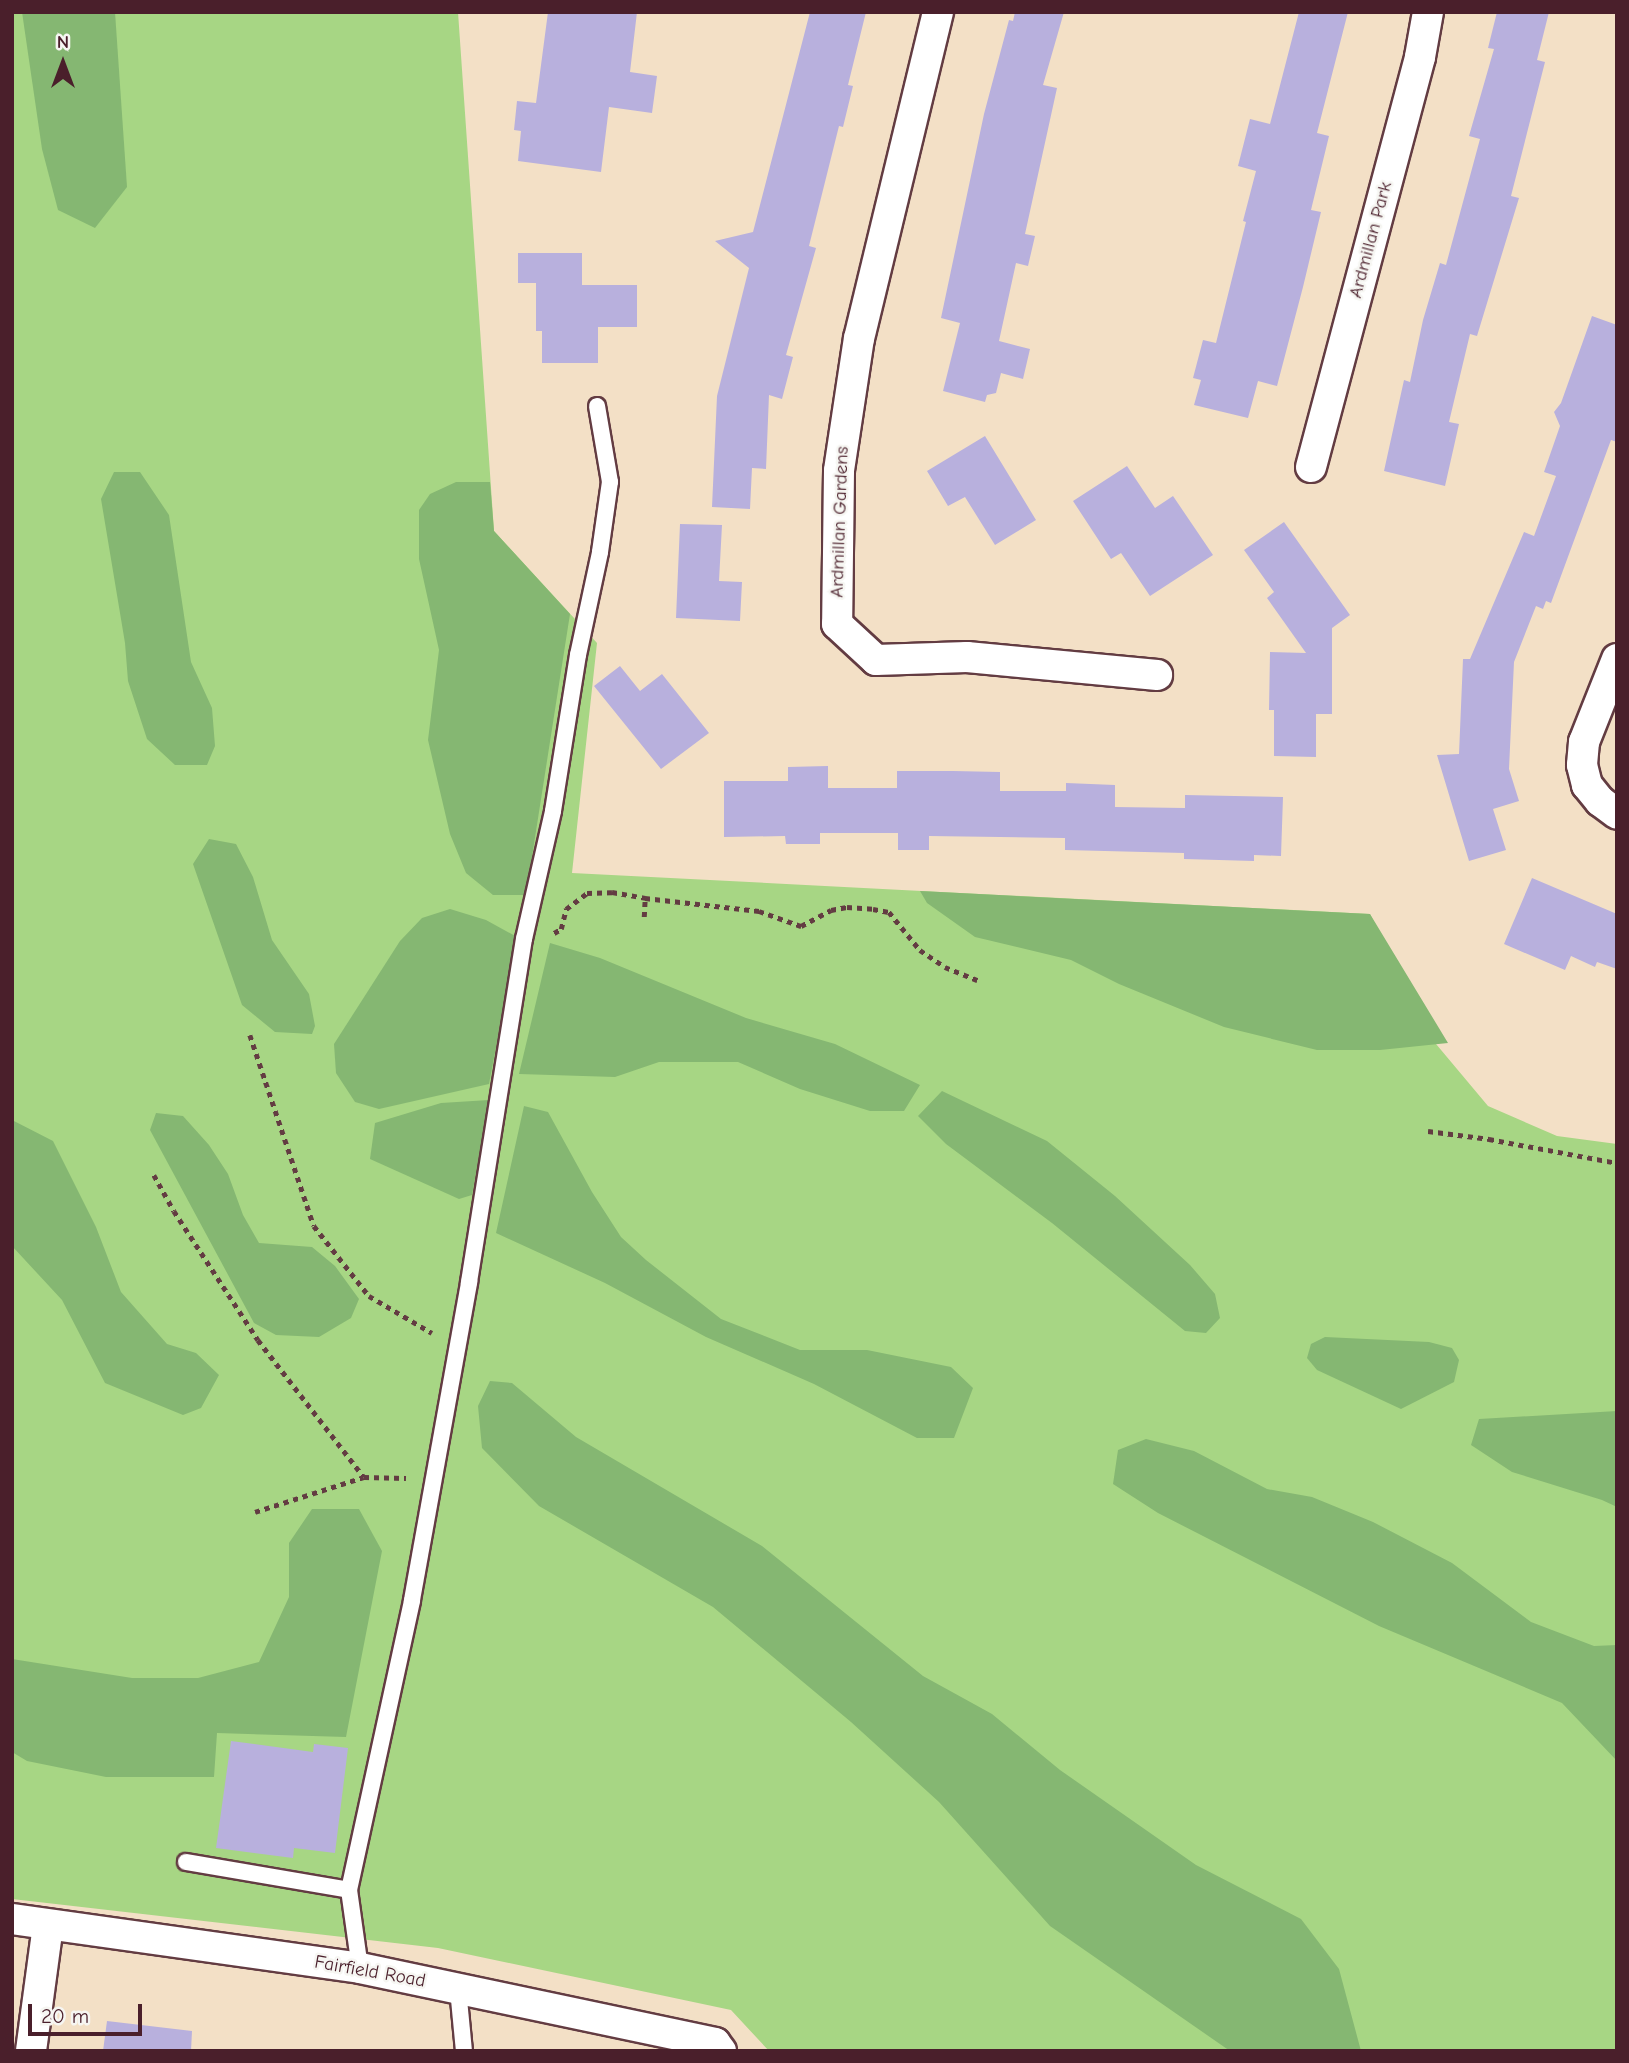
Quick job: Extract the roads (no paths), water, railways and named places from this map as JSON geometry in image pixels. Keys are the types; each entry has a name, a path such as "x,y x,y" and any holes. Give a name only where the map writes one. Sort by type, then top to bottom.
{"street":[{"name":"Ardmillan Gardens","path":"937,12 859,338 839,471 837,624 876,660 967,657 1157,675"},
{"name":"Ardmillan Park","path":"1311,467 1420,57 1428,12"},
{"path":"1616,814 1587,785 1582,765 1584,742 1617,659"},
{"name":"Fairfield Road","path":"12,1919 360,1968 715,2043 721,2051"},
{"path":"30,2051 48,1925"}],"lane":[{"path":"360,1968 349,1890 412,1600 526,930 553,811 610,482 597,406"},
{"path":"186,1862 349,1890"},
{"path":"458,1989 464,2051"}]}
